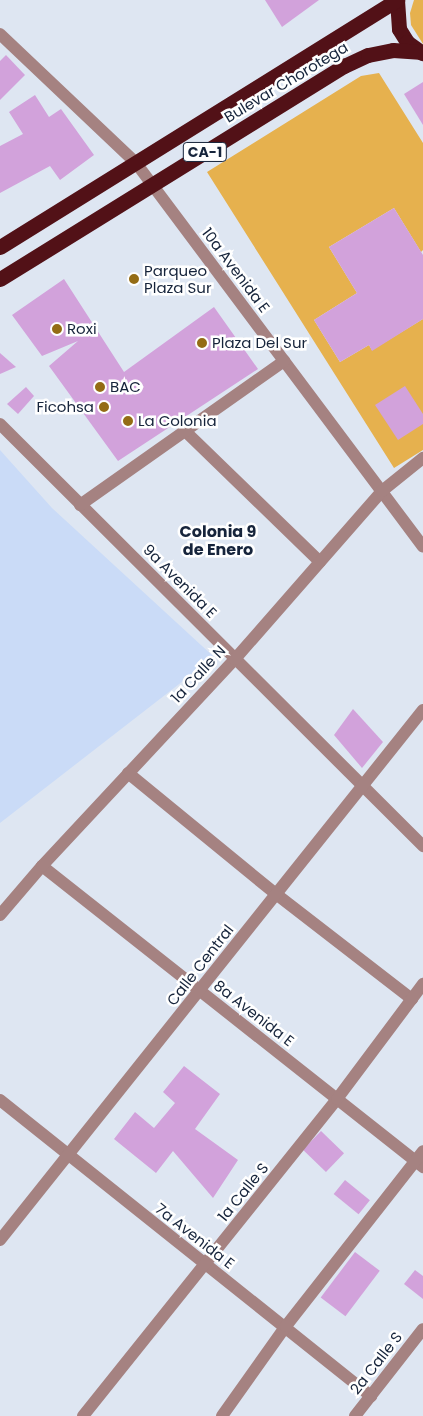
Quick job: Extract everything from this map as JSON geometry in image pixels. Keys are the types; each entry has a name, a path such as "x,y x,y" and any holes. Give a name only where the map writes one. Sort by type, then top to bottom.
{"highway":[{"name":"CA-1","path":"397,0 396,15 400,30 407,42 421,53"},
{"name":"Bulevar Chorotega","path":"0,247 397,0"},
{"name":"Bulevar Chorotega","path":"0,279 344,66 368,55 393,50 421,53"}],"street":[{"name":"10a Avenida E","path":"0,34 136,163 423,546"},
{"path":"80,505 284,361"},
{"name":"9a Avenida E","path":"0,424 361,787 423,846"},
{"path":"185,431 320,562"},
{"name":"1a Calle N","path":"0,915 42,866 234,659 382,490 423,458"},
{"name":"Calle Central","path":"0,1240 201,991 423,710"},
{"path":"128,773 276,894 412,999"},
{"name":"8a Avenida E","path":"42,866 338,1099 420,1159"},
{"name":"1a Calle S","path":"83,1416 338,1099 423,984"},
{"name":"7a Avenida E","path":"0,1100 67,1157 286,1326 371,1396"},
{"path":"222,1416 286,1326 420,1159"},
{"name":"2a Calle S","path":"355,1416 423,1329"}],"shaded area":[{"path":"414,0 423,0 423,44 411,25 410,13"},
{"path":"379,73 423,143 423,250 421,252 394,208 329,247 357,293 314,320 340,362 369,345 372,350 423,319 423,450 394,468 207,172 361,76"},
{"path":"0,450 52,508 214,657 0,823"}],"building":[{"path":"265,0 319,0 282,27"},
{"path":"6,55 25,75 0,100 0,61"},
{"path":"423,82 423,125 404,94"},
{"path":"35,95 49,117 61,109 94,155 60,180 50,166 0,193 0,146 23,134 9,112"},
{"path":"394,208 423,255 423,319 372,351 369,345 340,362 314,320 357,293 329,247"},
{"name":"Plaza Del Sur","path":"64,279 124,372 214,307 258,369 118,461 49,366 78,341 42,356 12,315"},
{"path":"0,353 16,367 0,374"},
{"path":"405,386 423,414 423,424 398,440 375,405"},
{"path":"26,387 34,396 18,414 7,404"},
{"path":"353,709 383,742 362,768 334,735"},
{"path":"184,1066 220,1094 195,1129 238,1160 213,1198 173,1151 156,1173 114,1139 135,1112 154,1128 175,1103 163,1092"},
{"path":"321,1131 344,1153 326,1172 303,1150"},
{"path":"345,1180 370,1200 359,1214 334,1194"},
{"path":"355,1252 380,1271 345,1316 321,1298"},
{"path":"415,1270 423,1276 423,1299 404,1284"}],"place":[{"name":"Parqueo Plaza Sur","path":"134,279"},
{"name":"Roxi","path":"57,329"},
{"name":"Plaza Del Sur","path":"202,343"},
{"name":"BAC","path":"100,387"},
{"name":"Ficohsa","path":"104,407"},
{"name":"La Colonia","path":"128,421"}],"district":[{"name":"Colonia 9 de Enero","path":"218,541"}]}
